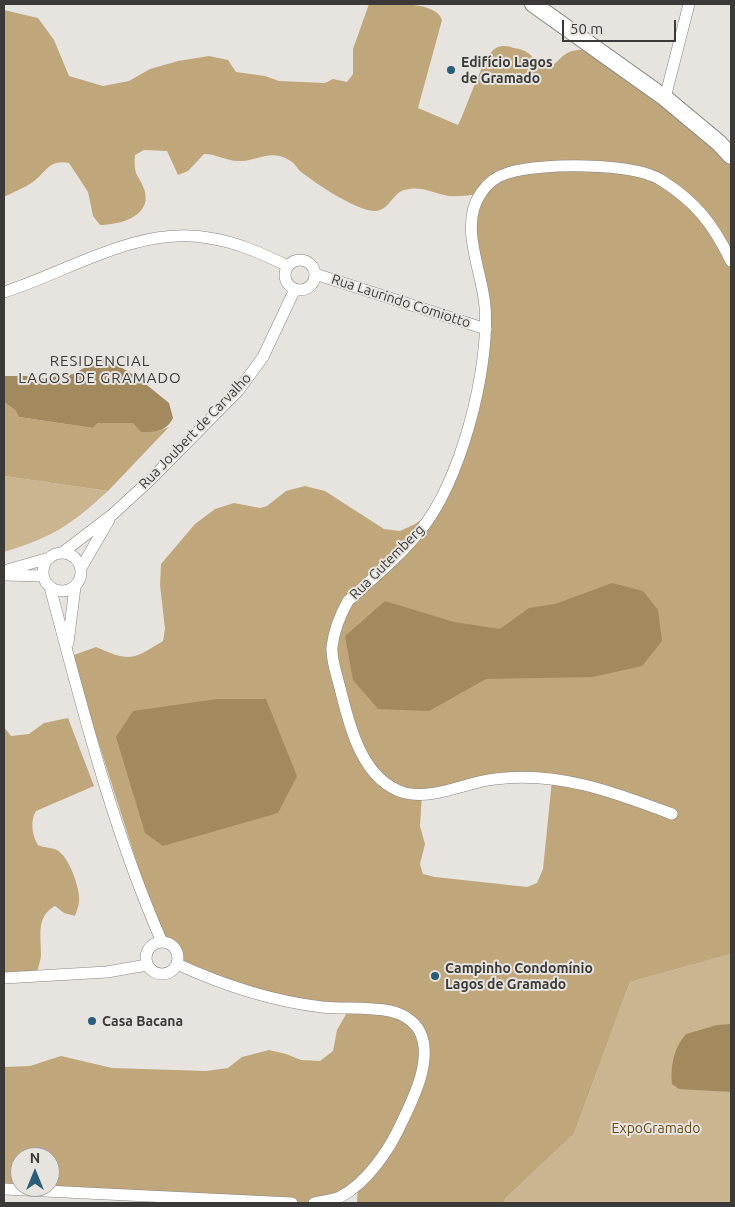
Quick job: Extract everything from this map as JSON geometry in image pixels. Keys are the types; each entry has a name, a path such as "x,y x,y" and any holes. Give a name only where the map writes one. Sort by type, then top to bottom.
{"main road":[{"path":"533,4 666,98 719,142 731,156"}],"street":[{"path":"666,98 690,4"},
{"name":"Rua Gutemberg","path":"672,814 601,788 533,778 494,779 422,794 407,793 394,789 370,766 358,747 347,717 332,648 340,614 348,601 419,533 447,489 474,405 484,361 485,305 471,221 480,194 493,180 507,173 526,169 587,166 619,168 658,178 704,214 717,232 731,261"},
{"path":"4,292 126,246 180,236 208,237 233,244 288,266"},
{"path":"304,261 309,264 315,274 311,285 301,290 295,290 286,282 285,277 288,266 293,262 304,261"},
{"name":"Rua Laurindo Comiotto","path":"315,274 486,329"},
{"name":"Rua Joubert de Carvalho","path":"62,553 113,514 149,481 238,391 263,357 295,290"},
{"name":"Rua Joubert de Carvalho","path":"81,568 113,514"},
{"path":"4,571 62,553 74,557 81,568 79,581 75,587 67,650"},
{"path":"49,558 43,570 43,576 50,588 122,836 162,942"},
{"path":"4,575 43,576"},
{"path":"50,588 63,592 75,587"},
{"path":"168,943 177,952 177,964 174,969 163,975 157,974 148,965 147,953 156,944 168,943"},
{"path":"177,964 208,978 265,997 321,1007 390,1011 407,1018 419,1031 424,1045 423,1066 401,1125 377,1163 358,1183 340,1197 314,1203"},
{"path":"4,978 107,972 148,965"},
{"path":"4,1188 292,1203"}],"green space":[{"path":"4,476 108,491 83,513 60,529 36,541 4,552"},
{"name":"ExpoGramado","path":"731,954 731,1203 503,1203 507,1197 574,1134 630,982"}],"shaded area":[{"path":"369,4 410,4 421,6 431,9 442,20 418,108 458,125 480,71 491,53 501,46 522,50 531,55 538,65 544,67 549,67 562,56 572,51 596,50 731,156 731,954 630,982 574,1134 507,1197 503,1203 357,1203 358,1184 314,1203 60,1192 60,1147 10,1147 10,1189 4,1189 4,1067 30,1066 61,1056 112,1068 206,1071 228,1068 242,1057 269,1050 301,1060 320,1061 333,1051 337,1030 349,1009 265,997 177,964 177,951 168,943 162,942 71,656 96,647 116,655 131,657 163,641 165,629 160,585 161,564 195,524 215,509 234,503 260,508 267,506 286,491 305,486 325,491 384,529 400,531 435,511 447,489 486,343 471,230 480,194 449,196 416,188 400,192 383,209 374,211 357,206 336,195 300,171 291,161 282,157 270,155 247,161 236,161 204,154 188,171 178,175 167,151 144,150 135,155 135,168 145,192 146,201 138,213 124,221 100,225 93,216 88,192 69,163 62,162 52,165 33,182 4,197 4,10 38,18 54,40 69,76 103,86 129,81 150,69 178,61 209,56 228,60 236,72 265,76 279,81 325,83 333,79 347,82 353,74 353,49","holes":["533,777 552,780 543,869 537,883 527,887 423,874 420,864 425,844 420,826 422,794"]},
{"path":"104,357 137,377 169,403 173,418 167,426 160,430 146,432 141,432 133,423 98,423 93,428 19,417 15,410 4,402 4,376 27,376 32,380 73,374"},
{"path":"4,402 15,410 19,417 93,428 98,423 133,423 158,431 169,427 108,491 4,476"},
{"path":"612,583 643,591 658,610 662,641 642,666 593,677 486,679 429,711 378,709 353,680 345,636 385,601 454,622 500,629 529,608 555,604"},
{"path":"217,699 266,699 297,776 278,813 163,846 145,833 116,737 133,711"},
{"path":"68,718 94,786 36,811 33,819 33,828 34,837 38,845 57,850 69,864 78,891 78,906 75,916 64,913 55,906 45,915 40,934 41,957 36,978 4,978 4,727 11,736 29,734 44,723"},
{"path":"731,1024 731,1092 679,1089 672,1084 674,1058 678,1045 686,1034 717,1025"}],"place":[{"name":"Edifício Lagos de Gramado","path":"451,70"},
{"name":"Campinho Condomínio Lagos de Gramado","path":"435,976"},
{"name":"Casa Bacana","path":"92,1021"}],"district":[{"name":"RESIDENCIAL LAGOS DE GRAMADO","path":"100,370"}]}
